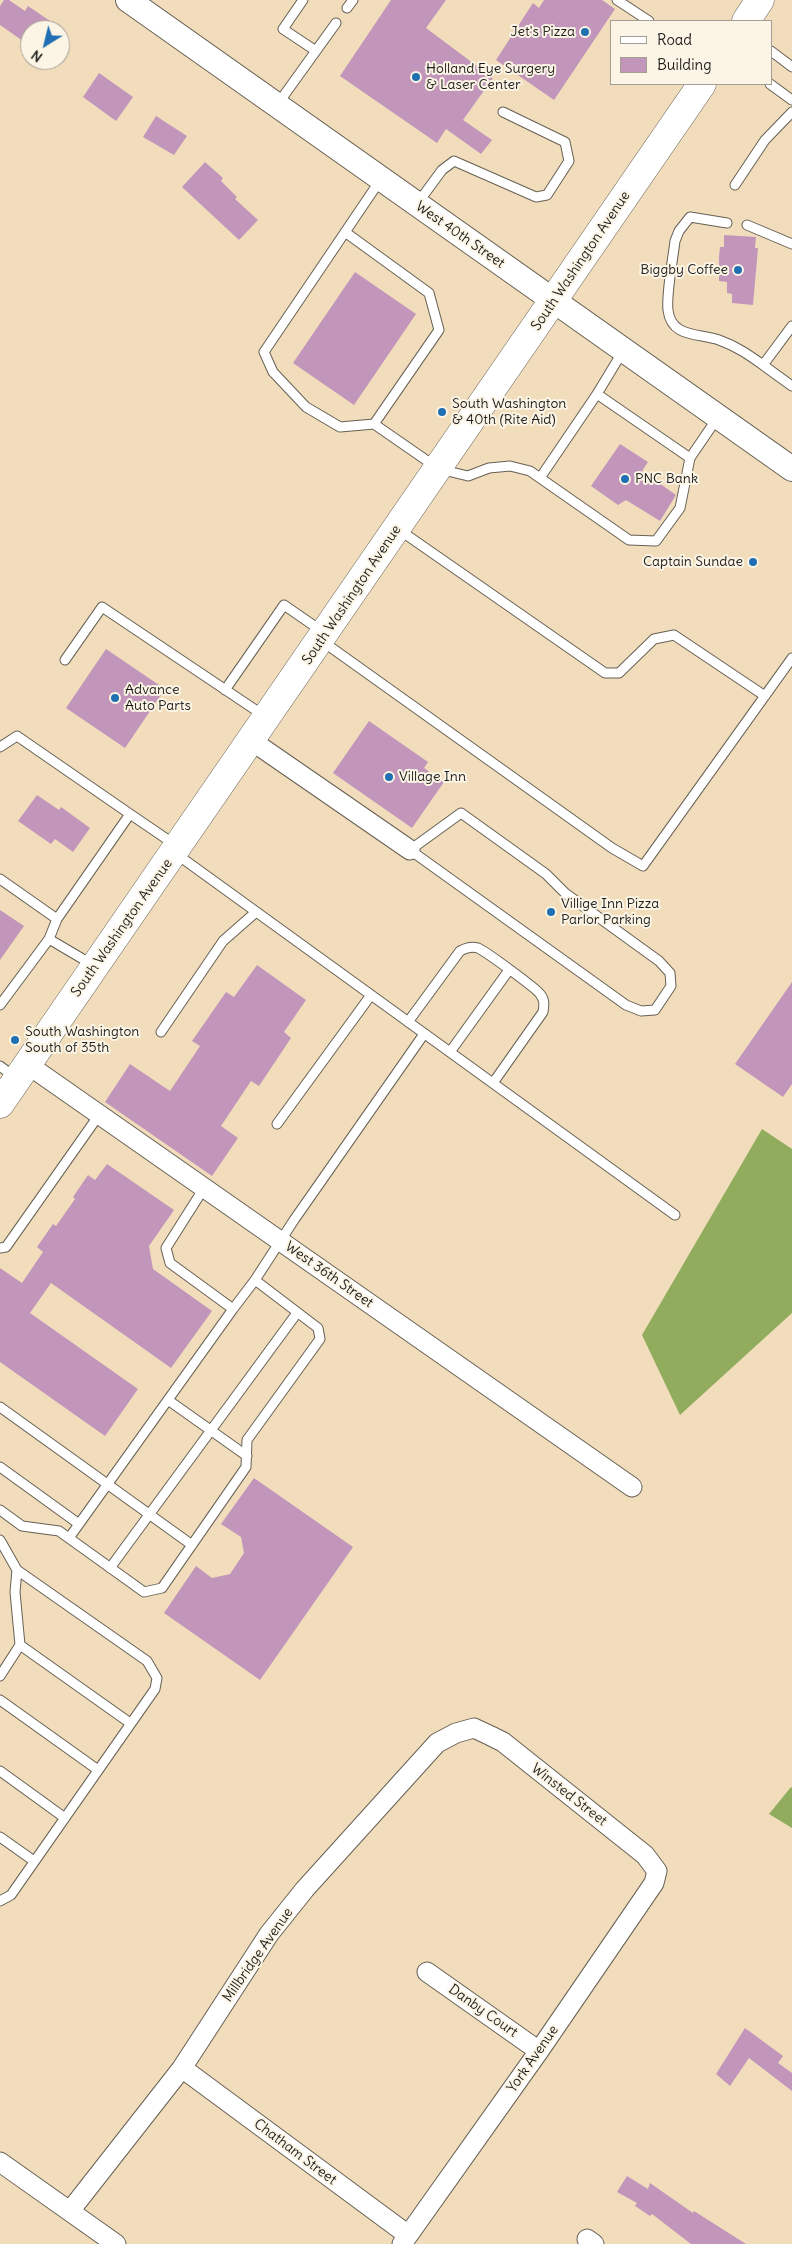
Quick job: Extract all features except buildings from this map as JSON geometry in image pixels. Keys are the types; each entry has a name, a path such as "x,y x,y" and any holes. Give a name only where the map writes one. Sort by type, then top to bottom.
{"main road":[{"path":"747,20 760,0"},
{"name":"South Washington Avenue","path":"0,1104 15,1070 96,966 177,850 701,85"}],"street":[{"name":"West 40th Street","path":"128,0 792,470"},
{"path":"252,741 410,850"},
{"name":"West 36th Street","path":"15,1070 99,1115 632,1487"},
{"name":"Winsted Street","path":"474,1728 503,1742 645,1855 657,1870"},
{"name":"Millbridge Avenue","path":"70,2211 182,2068 269,1934 328,1861 437,1743 456,1732 474,1728"},
{"name":"York Avenue","path":"405,2240 654,1883 657,1870"},
{"name":"Danby Court","path":"427,1972 539,2050"},
{"name":"Chatham Street","path":"182,2068 405,2240"},
{"path":"0,2162 116,2244"}],"lane":[{"path":"304,0 283,29 316,51"},
{"path":"617,0 647,20"},
{"path":"277,105 336,23"},
{"path":"772,52 792,67"},
{"path":"771,85 792,100"},
{"path":"417,205 442,170 454,161 536,198 547,195 569,161 565,142 503,112"},
{"path":"734,185 765,140 792,112"},
{"path":"381,179 264,352 272,372 306,407 340,427 374,424 439,468 468,476 490,468 510,466 530,472 629,540 656,540 680,508 690,458 718,417"},
{"path":"727,223 690,217 679,231 675,241 667,310 672,322 686,334 726,343 742,350 792,386"},
{"path":"747,225 792,244"},
{"path":"345,232 429,293 439,330 374,424"},
{"path":"763,365 792,326"},
{"path":"540,478 624,351"},
{"path":"597,394 690,458"},
{"path":"398,528 605,673 619,673 654,639 674,635 765,696"},
{"path":"225,690 284,605 323,637 612,848 643,866 792,658"},
{"path":"65,660 102,607 268,718"},
{"path":"0,747 17,736 130,814 256,912 675,1215"},
{"path":"460,813 546,874 565,893 659,961 670,973 671,986 655,1010 641,1010 626,1005 410,850 460,813"},
{"path":"0,1005 49,939 57,919 130,814"},
{"path":"0,878 57,919"},
{"path":"161,1032 223,941 256,912"},
{"path":"49,939 96,966"},
{"path":"408,1022 460,951 469,947 480,948 540,993 544,1002 543,1012 493,1083"},
{"path":"450,1052 510,970"},
{"path":"277,1124 371,995"},
{"path":"69,1538 233,1309 256,1280 424,1034"},
{"path":"0,1248 6,1247 99,1115"},
{"path":"204,1188 166,1248 170,1263 233,1309"},
{"path":"0,1510 22,1526 59,1531 144,1592 162,1588 246,1467 247,1440 320,1339 318,1328 256,1280"},
{"path":"110,1568 297,1313"},
{"path":"168,1400 247,1456"},
{"path":"0,1407 192,1545"},
{"path":"0,1467 79,1524"},
{"path":"0,1540 17,1570 148,1661 158,1678 155,1689 11,1895 0,1901"},
{"path":"0,1676 20,1645 15,1592 17,1570"},
{"path":"20,1645 130,1723"},
{"path":"0,1700 98,1770"},
{"path":"0,1771 64,1818"},
{"path":"0,1837 34,1862"}],"green space":[{"path":"762,1129 792,1149 792,1313 680,1415 642,1335"},
{"path":"792,1788 792,1828 769,1814"}],"place":[{"name":"Jet's Pizza","path":"585,32"},
{"name":"Holland Eye Surgery & Laser Center","path":"416,77"},
{"name":"Biggby Coffee","path":"738,270"},
{"name":"South Washington & 40th (Rite Aid)","path":"442,412"},
{"name":"PNC Bank","path":"625,479"},
{"name":"Captain Sundae","path":"753,562"},
{"name":"Advance Auto Parts","path":"115,698"},
{"name":"Village Inn","path":"389,777"},
{"name":"Villige Inn Pizza Parlor Parking","path":"551,912"},
{"name":"South Washington South of 35th","path":"15,1040"}]}
